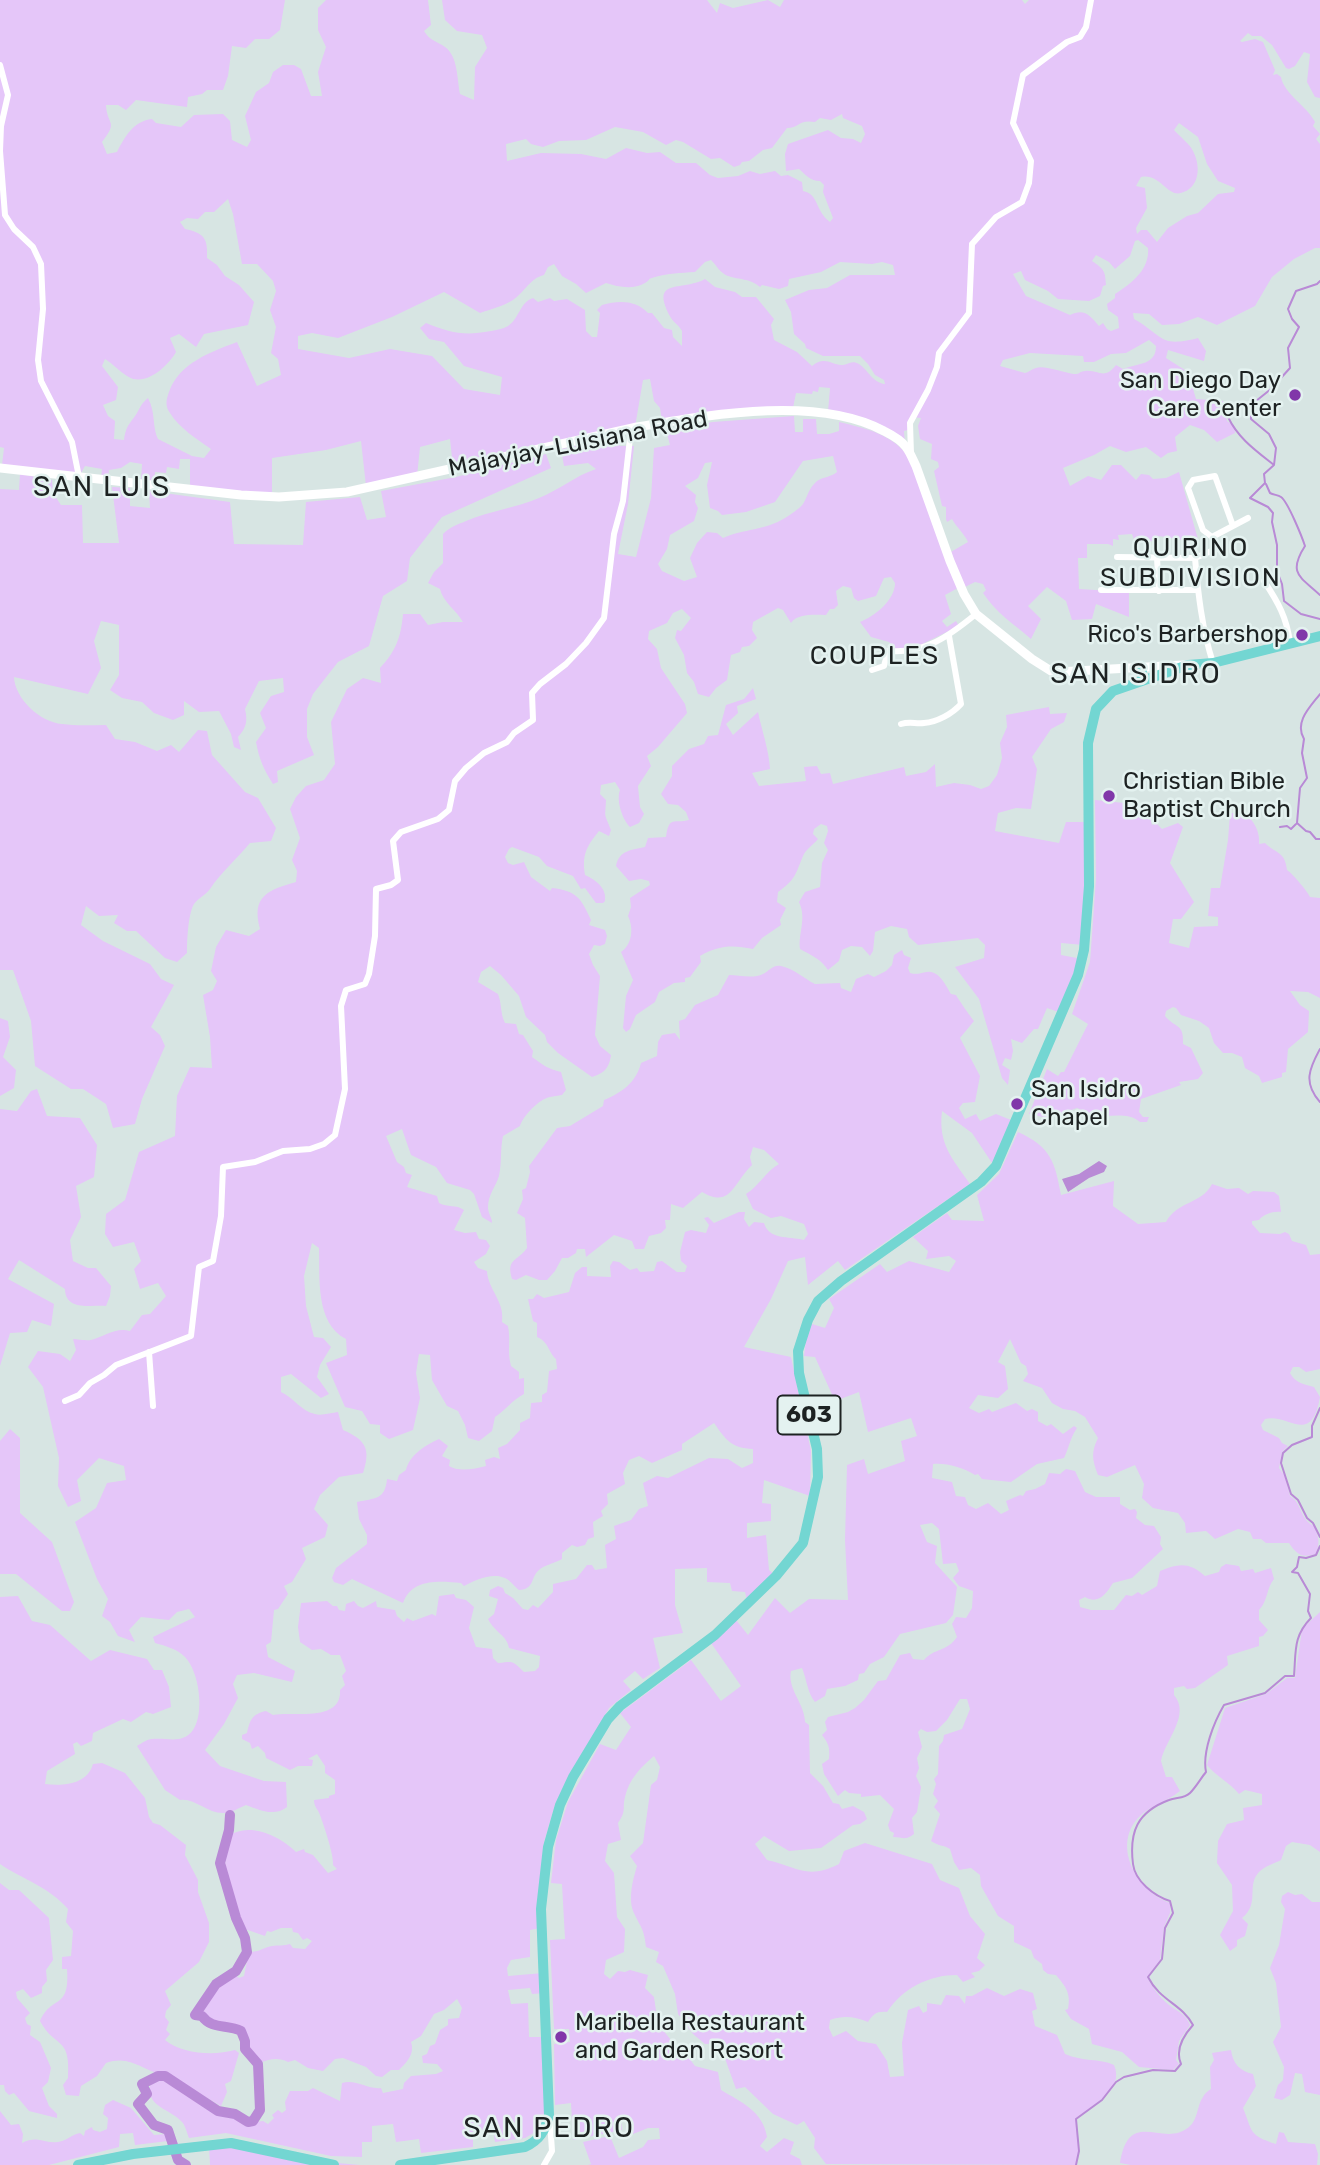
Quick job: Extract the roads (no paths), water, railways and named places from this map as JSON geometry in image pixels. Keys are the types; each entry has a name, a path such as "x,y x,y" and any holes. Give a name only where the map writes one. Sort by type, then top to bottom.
{"main road":[{"name":"603","path":"549,2115 541,1909 548,1847 560,1805 607,1719 620,1706 715,1634 776,1576 803,1544 818,1478 817,1449 799,1373 798,1352 808,1320 818,1301 841,1281 981,1182 996,1166 1078,975 1084,950 1089,886 1088,743 1097,709 1113,691 1188,665 1213,663 1320,636"},
{"path":"1141,666 1143,680"},
{"path":"400,2165 524,2147 541,2136 549,2115"},
{"path":"78,2165 133,2154 244,2144 334,2165"}],"street":[{"path":"911,456 910,423 933,378 939,353 969,313 972,244 996,217 1022,202 1030,184 1031,161 1013,123 1023,75 1067,42 1080,37 1086,27 1091,0"},
{"path":"0,65 8,95 1,138 5,215 14,229 33,247 41,264 43,309 38,360 41,381 72,442 79,477"},
{"name":"Majayjay-Luisiana Road","path":"0,468 241,495 318,495 347,492 678,420 758,412 834,413 881,430 906,446 964,594 976,614 1025,654 1051,671 1188,665"},
{"path":"65,1401 79,1395 90,1382 116,1365 191,1336 199,1267 213,1261 221,1216 223,1167 255,1162 284,1151 310,1149 324,1144 335,1135 345,1089 341,1006 346,990 365,984 369,974 376,936 376,889 398,880 393,841 401,832 438,820 449,810 455,780 484,753 507,742 514,733 533,720 532,693 566,664 604,618 614,534 624,500 631,429"},
{"path":"1117,557 1195,558 1216,549 1212,537 1203,530 1188,488 1193,480 1216,476 1233,526"},
{"path":"1212,537 1248,518"},
{"path":"1157,558 1159,591"},
{"path":"1195,558 1197,590 1213,663"},
{"path":"1264,581 1281,605 1288,624 1290,643"},
{"path":"1101,590 1197,590"},
{"path":"872,670 884,666 888,651 915,650 949,636 976,614"},
{"path":"901,724 909,721 924,723 953,713 961,704 949,636"},
{"path":"149,1352 153,1406"},
{"path":"544,2165 552,2151 549,2115"}],"waterway":[{"path":"1274,465 1276,448 1269,434 1251,419 1251,405 1271,389 1290,368 1288,348 1299,327 1288,309 1296,291 1320,281"},
{"path":"1228,417 1242,437 1274,465 1264,474 1265,483 1250,498 1268,507 1273,513 1277,571 1284,601 1301,614 1320,619"},
{"path":"1266,484 1270,493 1284,500 1305,546 1297,563 1299,574 1320,595"},
{"path":"1320,694 1302,721 1302,753 1307,778 1300,788 1297,823 1316,839 1320,839"},
{"path":"1280,827 1287,826 1291,829 1296,824"},
{"path":"1320,1049 1310,1076 1311,1089 1320,1102"},
{"path":"1320,1408 1312,1426 1312,1437 1292,1445 1283,1453 1281,1463 1291,1494 1298,1500 1320,1537"},
{"path":"1076,2165 1079,2151 1076,2119 1102,2100 1116,2082 1124,2077 1153,2070 1175,2071 1181,2064 1181,2043 1193,2025 1183,2012 1159,1992 1148,1977 1162,1959 1165,1928 1173,1913 1170,1901 1152,1892 1137,1876 1132,1853 1134,1833 1142,1817 1149,1811 1169,1800 1188,1795 1206,1772 1210,1737 1224,1705 1265,1693 1285,1676 1294,1676 1298,1638 1311,1618 1308,1611 1310,1594 1298,1573 1292,1572 1297,1567 1299,1557 1316,1555 1320,1546"},
{"path":"186,2165 178,2160 168,2130 154,2125 138,2104 147,2094 142,2084 158,2076 165,2076 218,2111 235,2114 248,2122 253,2121 260,2110 258,2064 245,2049 241,2031 215,2025 202,2016 195,2015 216,1984 236,1971 247,1952 245,1938 236,1918 220,1863 230,1815"}],"place":[{"name":"San Diego Day Care Center","path":"1295,395"},
{"name":"Rico's Barbershop","path":"1302,635"},
{"name":"Christian Bible Baptist Church","path":"1109,796"},
{"name":"San Isidro Chapel","path":"1017,1104"},
{"name":"Maribella Restaurant and Garden Resort","path":"561,2037"}],"district":[{"name":"SAN LUIS","path":"102,488"},
{"name":"QUIRINO SUBDIVISION","path":"1191,563"},
{"name":"COUPLES","path":"875,656"},
{"name":"SAN ISIDRO","path":"1136,675"},
{"name":"SAN PEDRO","path":"549,2129"}]}
